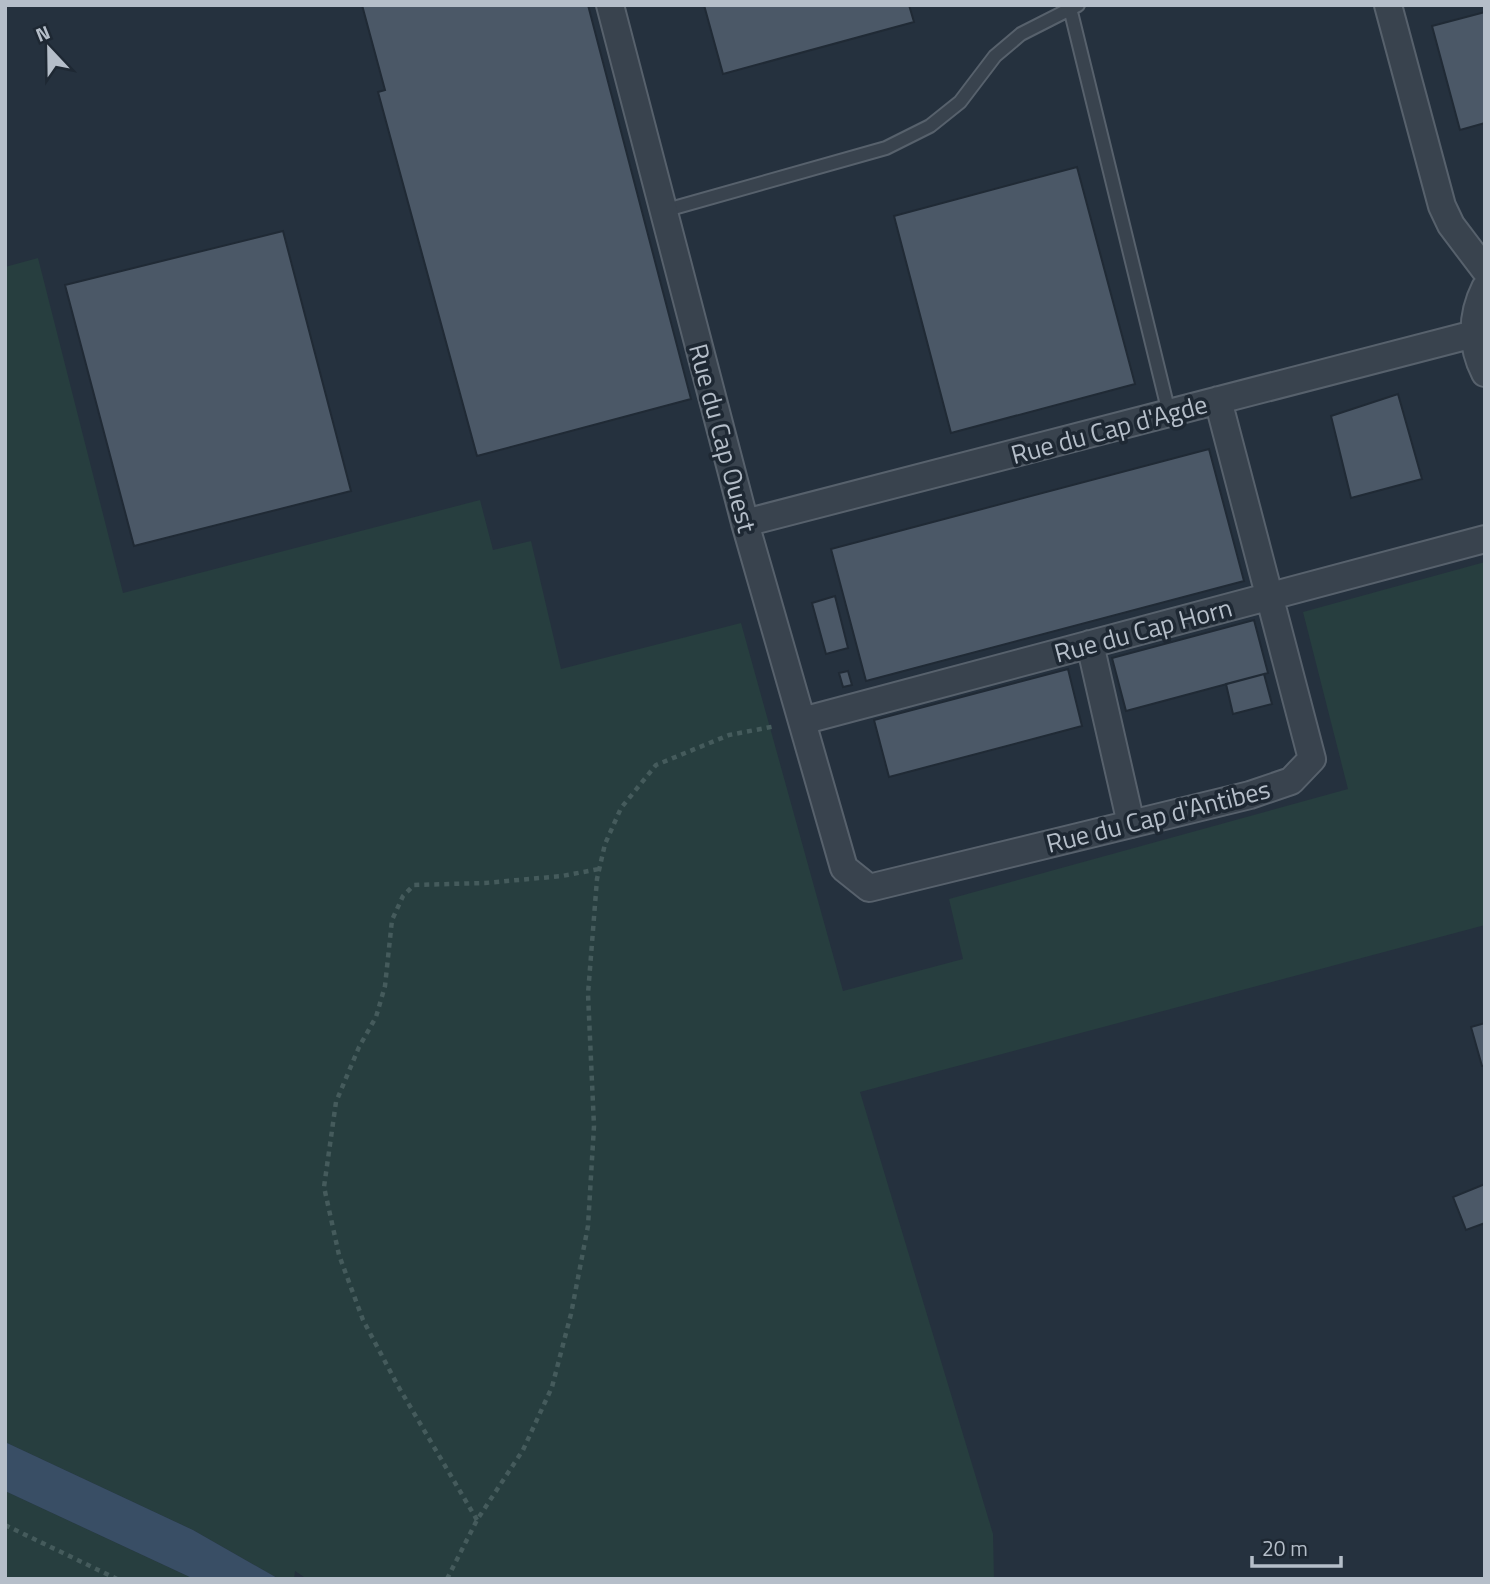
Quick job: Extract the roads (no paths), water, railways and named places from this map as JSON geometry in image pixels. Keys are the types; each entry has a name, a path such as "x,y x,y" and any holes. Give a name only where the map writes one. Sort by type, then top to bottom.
{"street":[{"name":"Rue du Cap Ouest","path":"610,5 745,523 844,868"},
{"path":"1388,5 1442,206 1451,225 1485,270"},
{"path":"1485,288 1478,304 1474,334 1485,373"},
{"name":"Rue du Cap d'Agde","path":"745,523 1474,334"},
{"name":"Rue du Cap d'Antibes","path":"844,868 869,888 1250,795 1291,781 1312,759 1218,400"},
{"name":"Rue du Cap Horn","path":"802,721 1485,539"},
{"path":"1090,644 1131,824"}],"lane":[{"path":"663,211 886,148 930,127 960,102 995,56 1021,34 1074,7 1169,413"}],"water":[{"path":"5,1442 193,1530 279,1579 194,1579 5,1491"}]}
